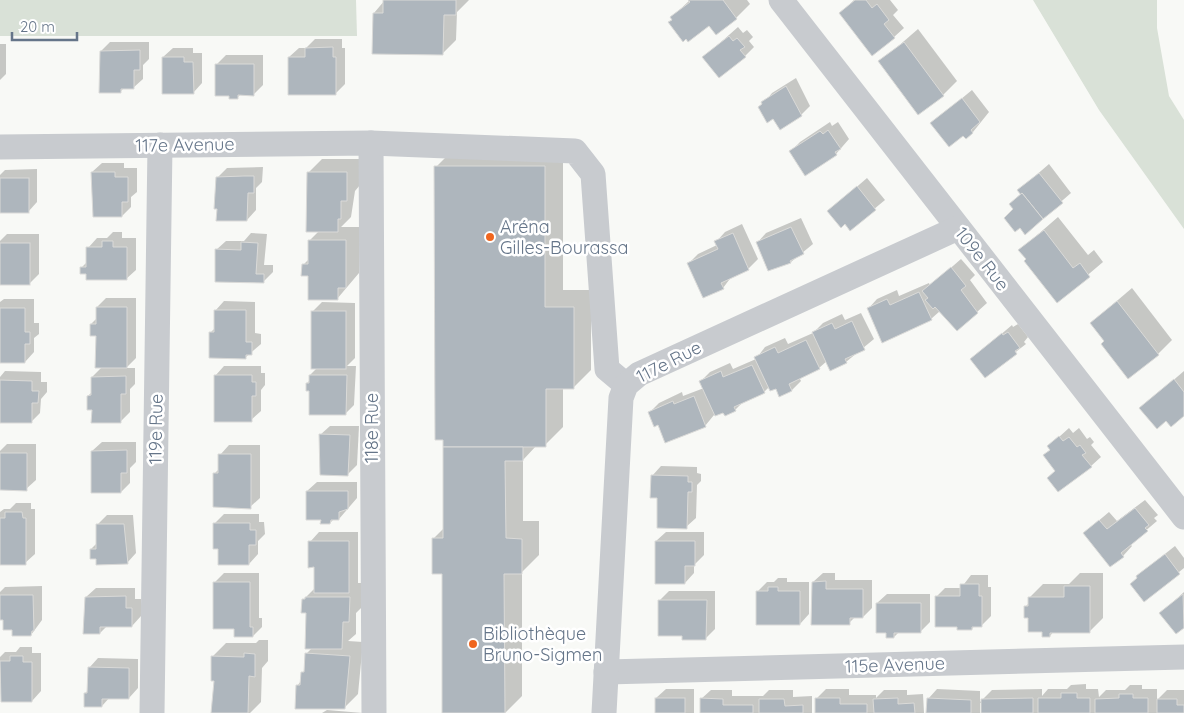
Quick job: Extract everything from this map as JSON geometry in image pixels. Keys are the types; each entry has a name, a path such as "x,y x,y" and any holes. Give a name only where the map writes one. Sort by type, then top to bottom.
{"street":[{"name":"109e Rue","path":"781,0 1184,517"},
{"name":"117e Avenue","path":"0,147 371,143 575,151 593,174 606,368 626,385"},
{"name":"118e Rue","path":"371,143 374,713"},
{"name":"119e Rue","path":"152,713 160,145"},
{"name":"117e Rue","path":"604,713 621,398 626,385 639,374 958,228"},
{"name":"115e Avenue","path":"606,672 1184,657"}],"shaded area":[{"path":"0,0 356,0 357,36 0,36"},
{"path":"1033,0 1157,0 1157,28 1169,96 1184,120 1184,229 1099,110"}],"building":[{"path":"383,0 456,0 456,15 444,15 443,55 372,54 373,13 383,13"},
{"path":"688,0 723,0 737,19 716,35 709,26 688,42 686,39 683,42 668,22 672,20 670,17 690,2"},
{"path":"855,0 866,0 872,8 877,4 889,20 884,24 895,38 872,56 839,13"},
{"path":"729,36 733,41 737,38 745,47 740,50 746,57 719,78 702,57"},
{"path":"904,42 944,96 918,115 878,61"},
{"path":"333,47 333,57 336,57 336,95 288,95 288,57 305,57 305,48"},
{"path":"140,50 140,70 134,70 134,89 121,89 121,93 99,93 100,51"},
{"path":"162,57 184,57 184,62 193,62 194,94 162,94"},
{"path":"215,64 254,64 254,96 238,95 238,99 229,99 229,96 215,96"},
{"path":"786,86 802,116 780,130 773,119 767,123 758,107 762,104 761,102"},
{"path":"962,98 980,122 971,130 973,133 966,139 963,136 949,147 930,123"},
{"path":"828,130 841,149 835,152 837,155 805,176 789,151 820,131 823,134"},
{"name":"Aréna Gilles-Bourassa","path":"434,166 545,166 545,307 574,307 574,389 546,389 546,447 443,447 443,440 435,440"},
{"path":"91,172 115,172 115,177 128,177 128,202 122,202 122,217 93,217"},
{"path":"307,172 347,172 347,201 341,201 341,219 338,219 338,232 306,232"},
{"path":"1039,173 1063,203 1043,219 1022,193 1021,195 1017,190"},
{"path":"254,176 254,193 248,193 247,221 216,221 217,209 214,209 216,177"},
{"path":"0,178 29,178 29,213 0,213"},
{"path":"857,186 876,210 850,231 845,224 841,228 827,211"},
{"path":"1022,193 1043,219 1025,235 1020,228 1015,232 1004,218 1013,209 1009,204"},
{"path":"791,227 804,254 790,261 791,263 768,271 756,242"},
{"path":"1044,230 1073,268 1080,263 1090,277 1057,303 1024,261 1026,259 1018,250"},
{"path":"733,233 749,270 721,283 724,289 703,298 687,263 718,249 714,241"},
{"path":"308,240 346,240 346,288 338,288 338,300 308,300 308,276 301,276 302,264 308,264"},
{"path":"102,241 113,241 113,247 127,247 127,280 86,280 86,274 80,274 80,267 86,267 86,247 102,247"},
{"path":"241,242 258,243 256,274 264,274 264,283 215,282 215,249 241,250"},
{"path":"0,243 30,243 30,285 0,285"},
{"path":"951,267 966,286 961,290 978,313 957,331 935,307 933,309 925,300 928,298 922,291"},
{"path":"919,292 932,320 882,343 867,308 887,299 890,305"},
{"path":"1117,301 1159,355 1128,379 1101,344 1104,341 1090,323"},
{"path":"96,307 127,307 127,368 95,368 96,336 90,336 90,324 96,324"},
{"path":"0,308 25,308 25,332 30,332 30,344 25,344 25,363 0,363"},
{"path":"214,310 246,310 246,342 252,342 252,355 246,355 246,359 209,358 209,332 214,332"},
{"path":"311,311 346,311 346,369 311,369"},
{"path":"852,321 865,350 845,359 847,363 830,371 812,332 832,323 835,329"},
{"path":"1008,332 1020,348 1015,351 1017,354 985,378 970,359 1002,333 1003,335"},
{"path":"806,340 820,369 789,384 792,391 779,397 776,389 770,391 754,357 775,347 778,353"},
{"path":"752,365 765,393 734,407 736,411 725,416 723,413 715,416 699,381 721,371 723,377"},
{"path":"214,375 252,375 252,382 256,382 256,396 252,396 252,422 214,422"},
{"path":"309,375 347,375 346,415 309,415 309,391 306,391 306,383 309,383"},
{"path":"126,376 126,394 121,394 121,423 91,423 92,410 87,410 87,396 91,395 91,377"},
{"path":"1174,379 1184,392 1184,416 1171,427 1166,421 1157,429 1139,408"},
{"path":"0,380 32,381 32,391 39,391 38,403 32,403 32,423 0,423"},
{"path":"694,396 706,427 665,443 658,425 654,427 648,412 673,401 674,404"},
{"path":"319,434 350,435 348,476 320,475"},
{"path":"1059,436 1063,441 1069,437 1077,447 1080,445 1086,453 1082,455 1092,467 1058,492 1047,478 1055,471 1043,455 1050,450 1047,446"},
{"name":"Bibliothèque Bruno-Sigmen","path":"443,447 523,447 523,461 505,461 506,538 522,539 522,574 504,574 505,713 442,713 442,574 432,574 432,538 443,538"},
{"path":"127,450 127,473 121,473 121,493 91,493 91,451"},
{"path":"0,453 27,453 27,491 0,490"},
{"path":"218,454 251,454 251,509 213,507 213,473 218,473"},
{"path":"651,475 688,476 688,482 692,482 692,492 688,492 687,529 657,528 657,498 650,498"},
{"path":"306,491 348,491 348,509 339,512 339,520 331,520 330,524 320,524 321,520 306,520"},
{"path":"1135,508 1149,525 1145,528 1148,531 1121,553 1124,557 1110,567 1083,533 1099,520 1107,529"},
{"path":"5,512 22,512 23,518 26,518 26,565 0,565 0,518 5,518"},
{"path":"213,523 250,523 250,530 256,530 256,545 249,545 249,565 218,565 218,549 213,549"},
{"path":"96,524 124,524 128,564 96,565 96,559 90,559 90,549 96,549"},
{"path":"308,541 349,541 349,593 314,593 314,567 308,568"},
{"path":"655,541 695,541 695,566 685,566 685,584 655,584"},
{"path":"1165,554 1180,574 1144,602 1130,584 1137,578 1136,576"},
{"path":"826,581 826,589 863,589 863,618 850,618 850,625 811,625 812,582"},
{"path":"213,582 250,582 250,627 253,627 253,637 234,637 234,629 213,629"},
{"path":"960,584 979,584 979,596 982,596 982,627 972,627 972,630 957,630 957,627 935,627 935,596 960,596"},
{"path":"1064,586 1090,586 1090,633 1050,633 1050,637 1042,637 1042,632 1028,632 1028,618 1024,618 1024,606 1028,606 1028,597 1064,597"},
{"path":"768,587 778,587 778,591 800,591 800,625 756,625 756,591 768,591"},
{"path":"1183,594 1184,628 1176,634 1159,613"},
{"path":"0,595 33,595 34,631 32,631 31,636 12,636 12,630 3,630 3,620 0,620"},
{"path":"126,596 126,608 132,608 132,627 100,627 100,634 83,634 85,597"},
{"path":"305,597 350,597 349,622 343,622 342,649 305,649 306,613 301,613 302,599 305,599"},
{"path":"658,600 707,600 706,640 682,640 682,636 658,636"},
{"path":"876,603 921,603 921,633 894,633 894,638 886,638 886,633 876,633"},
{"path":"244,653 255,654 255,677 249,676 248,713 211,713 214,681 211,681 211,656 244,657"},
{"path":"305,653 350,656 345,709 295,709 296,685 300,685 301,672 304,672"},
{"path":"10,656 23,656 23,662 32,662 32,702 1,702 0,661 10,661"},
{"path":"88,667 129,668 129,699 102,699 102,707 84,707 84,693 87,693"},
{"path":"1061,693 1077,693 1077,698 1090,698 1090,713 1038,713 1038,698 1061,698"},
{"path":"1119,694 1133,694 1133,698 1148,698 1148,713 1095,713 1095,699 1119,698"},
{"path":"655,698 685,698 685,713 655,713"},
{"path":"700,698 723,699 723,705 753,705 753,713 700,713"},
{"path":"815,698 840,698 840,704 867,704 867,713 815,713"},
{"path":"898,698 898,704 914,703 915,713 874,713 873,699"},
{"path":"927,698 971,700 971,713 926,713"},
{"path":"1033,698 1033,713 981,713 981,699"},
{"path":"759,699 784,699 785,706 803,705 803,713 759,713"},
{"path":"1157,699 1177,699 1177,705 1184,705 1184,713 1157,713"}],"place":[{"name":"Aréna Gilles-Bourassa","path":"490,237"},
{"name":"Bibliothèque Bruno-Sigmen","path":"473,644"}]}
